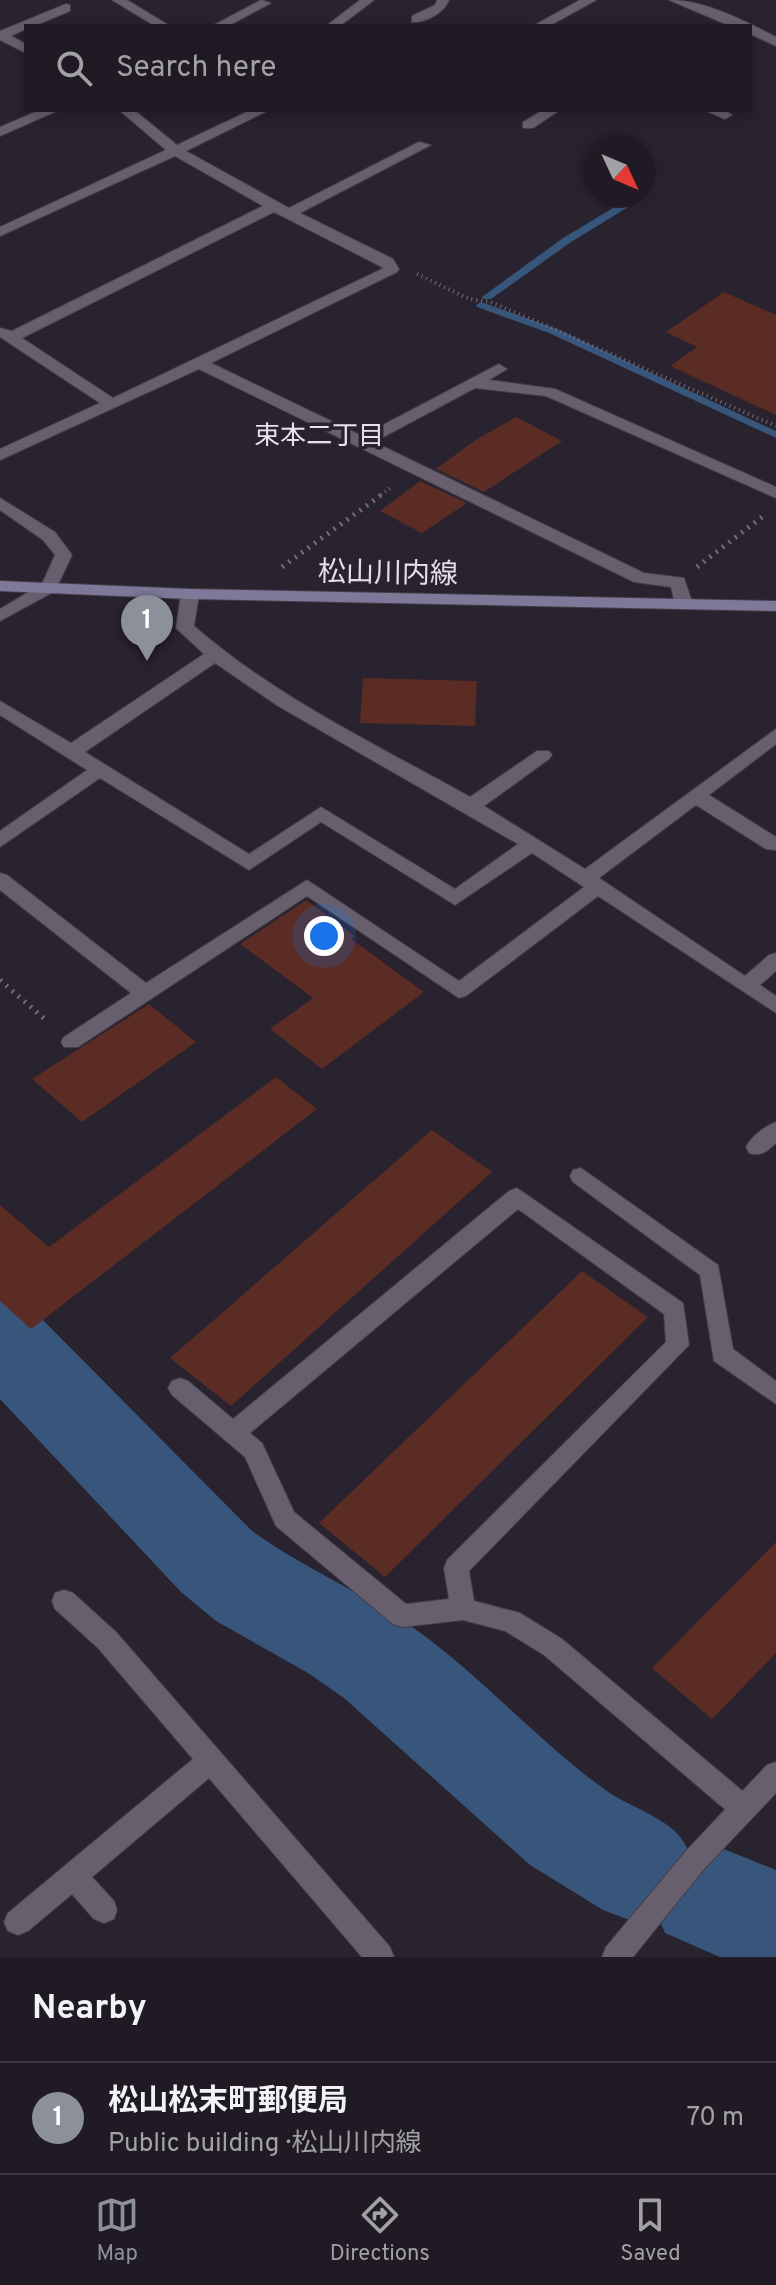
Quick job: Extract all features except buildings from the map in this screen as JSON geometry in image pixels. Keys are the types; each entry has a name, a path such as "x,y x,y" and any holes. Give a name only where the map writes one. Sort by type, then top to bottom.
{"main road":[{"name":"松山川内線","path":"0,586 190,594 776,606"}],"street":[{"path":"118,0 160,24"},
{"path":"335,24 368,0"},
{"path":"417,19 440,7 443,0"},
{"path":"543,24 590,0"},
{"path":"675,0 699,4 714,15 737,24"},
{"path":"222,24 265,3"},
{"path":"222,5 241,15"},
{"path":"33,24 66,8"},
{"path":"698,24 714,15"},
{"path":"3,39 24,29"},
{"path":"752,30 776,42"},
{"path":"3,39 24,48"},
{"path":"0,132 47,112"},
{"path":"0,455 42,433 201,364 392,269 388,262 176,151 128,112"},
{"path":"0,232 258,112"},
{"path":"528,125 550,112"},
{"path":"5,333 424,145"},
{"path":"5,333 112,404"},
{"path":"201,364 640,578 678,582 684,604"},
{"path":"363,442 499,369"},
{"path":"471,383 549,392 776,493"},
{"path":"0,503 49,536 64,555 49,587 0,616"},
{"path":"190,594 185,628 215,655 265,691 532,843 776,1006"},
{"path":"71,752 215,655"},
{"path":"0,707 249,863 321,813 455,898 532,843"},
{"path":"71,1042 307,887 459,991 696,796 776,735"},
{"path":"470,806 543,755"},
{"path":"0,840 99,770"},
{"path":"696,796 773,844"},
{"path":"0,880 145,993"},
{"path":"746,986 776,960"},
{"path":"757,1147 776,1130"},
{"path":"581,1176 710,1271 722,1354 776,1394"},
{"path":"233,1433 517,1197 675,1310 678,1345 456,1568 463,1609"},
{"path":"180,1388 254,1450 285,1519 402,1616 463,1609 511,1621 553,1647 743,1808"},
{"path":"64,1601 107,1640 380,1957"},
{"path":"18,1922 211,1760"},
{"path":"616,1957 695,1860 776,1774"},
{"path":"73,1876 104,1910"}],"path":[{"path":"392,269 413,271 469,299 504,307 776,426"},
{"path":"273,573 417,469"},
{"path":"678,582 764,516"},
{"path":"0,980 71,1042"}],"waterway":[{"path":"487,297 567,240 620,208"},
{"path":"481,305 553,331 776,435"},
{"path":"0,1337 216,1561 252,1589 344,1640 380,1664 568,1828 642,1872"},
{"path":"704,1895 757,1917 776,1930"}],"place":[{"name":"松山松末町郵便局","path":"147,661"}],"district":[{"name":"束本二丁目","path":"319,435"}]}
